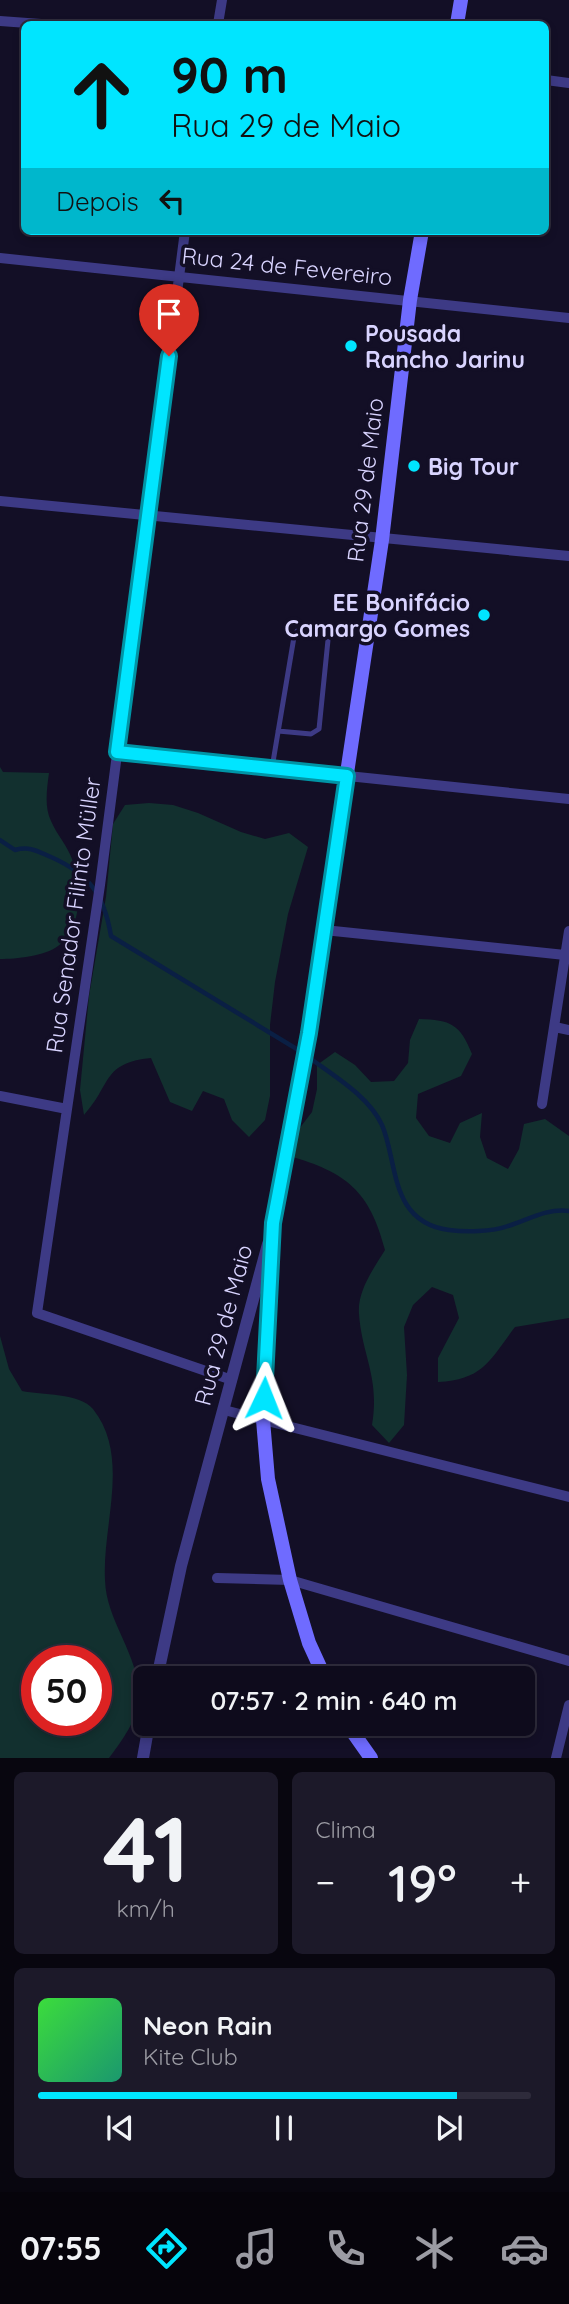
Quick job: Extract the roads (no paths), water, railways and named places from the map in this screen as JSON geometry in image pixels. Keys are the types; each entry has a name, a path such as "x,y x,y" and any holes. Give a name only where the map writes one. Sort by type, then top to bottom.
{"main road":[{"path":"458,21 461,0"},
{"name":"Rua 29 de Maio","path":"273,1223 309,1033 382,540 410,300 421,235"},
{"path":"273,1223 263,1420 270,1491 290,1580 309,1643 320,1666"},
{"path":"353,1736 361,1758"},
{"path":"355,1739 371,1758"}],"street":[{"path":"218,21 222,0"},
{"path":"0,21 21,23"},
{"path":"549,80 569,83"},
{"name":"Rua Senador Filinto Müller","path":"184,235 100,885 37,1313 232,1380"},
{"name":"Rua 24 de Fevereiro","path":"0,258 569,318"},
{"path":"0,502 569,556"},
{"path":"117,752 569,799"},
{"path":"324,930 565,955"},
{"path":"542,1104 569,930"},
{"path":"555,1027 569,1030"},
{"path":"0,1097 66,1109"},
{"name":"Rua 29 de Maio","path":"160,1666 181,1566 273,1223"},
{"path":"224,1410 569,1497"},
{"path":"218,1578 290,1580 569,1661"},
{"path":"556,1758 569,1705"},
{"path":"143,1758 147,1736"}],"lane":[{"path":"272,768 278,731 294,637 297,631 325,631 328,640 319,729 311,734 278,731"}],"waterway":[{"path":"0,840 15,850 37,851 85,878 104,908 111,936 300,1051"},
{"path":"307,1056 349,1086 376,1114 382,1125 394,1172 406,1203 415,1215 430,1225 449,1230 487,1230 502,1228 545,1213 569,1211"}],"place":[{"name":"Pousada Rancho Jarinu","path":"351,346"},
{"name":"Big Tour","path":"414,466"},
{"name":"EE Bonifácio Camargo Gomes","path":"484,615"}]}
